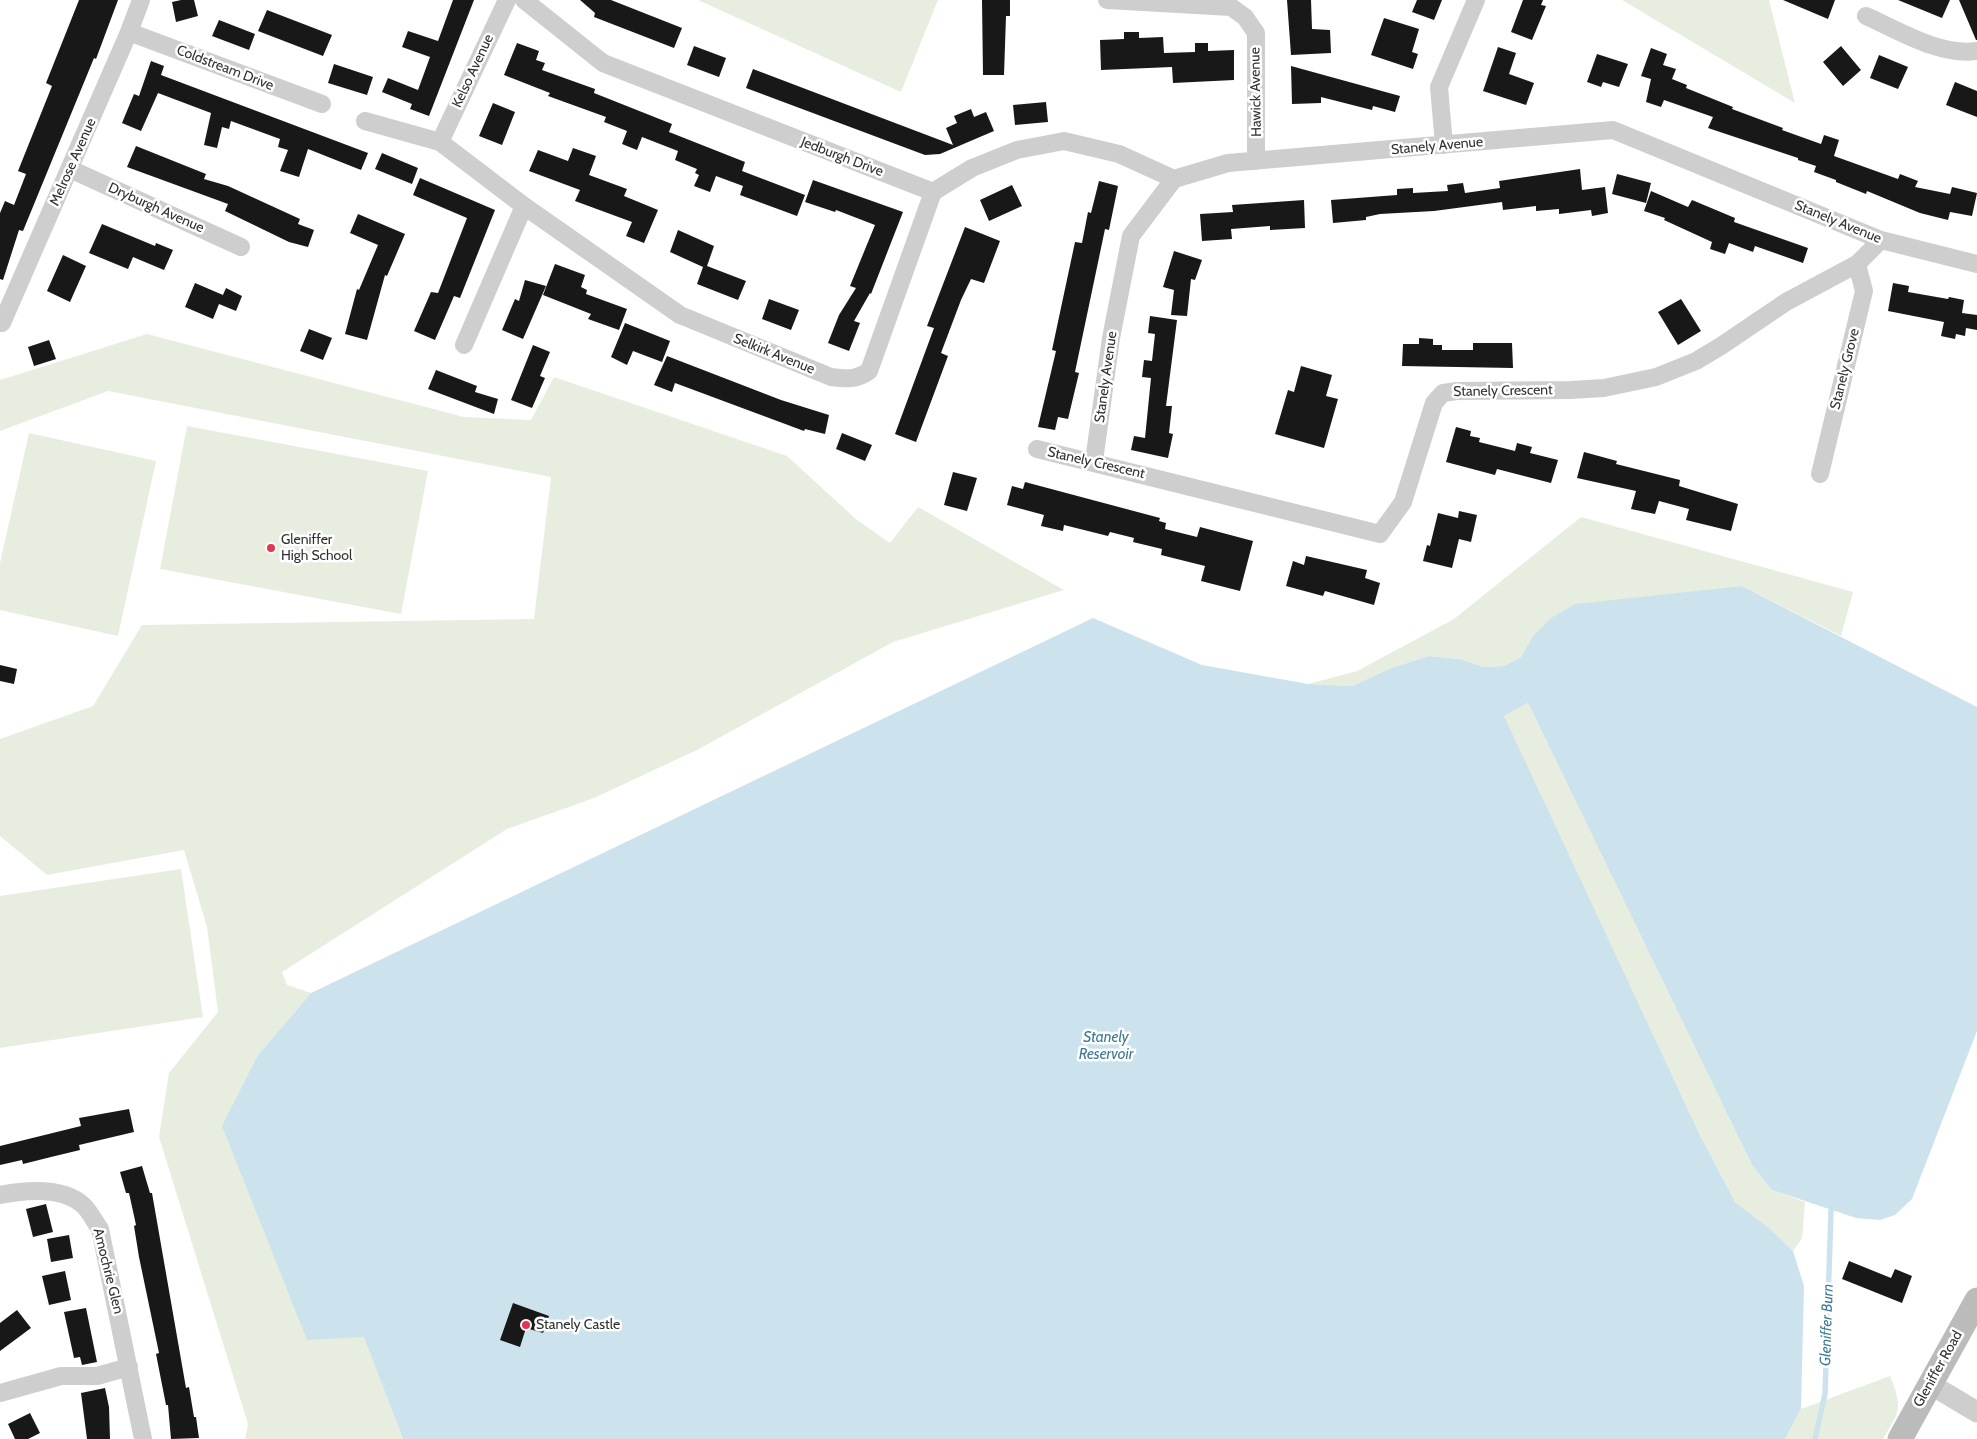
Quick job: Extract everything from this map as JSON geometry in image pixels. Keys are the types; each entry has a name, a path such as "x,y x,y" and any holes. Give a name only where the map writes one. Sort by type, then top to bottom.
{"main road":[{"name":"Gleniffer Road","path":"1900,1439 1977,1300"}],"street":[{"name":"Melrose Avenue","path":"2,323 129,32 141,0"},
{"name":"Kelso Avenue","path":"440,142 506,0"},
{"name":"Jedburgh Drive","path":"524,0 603,63 933,192"},
{"name":"Hawick Avenue","path":"1107,0 1231,7 1245,17 1256,32 1256,161"},
{"path":"1444,146 1438,87 1476,0"},
{"path":"1866,16 1916,39 1959,53 1977,51"},
{"name":"Coldstream Drive","path":"129,32 322,104"},
{"name":"Selkirk Avenue","path":"365,122 440,142 524,206 680,315 831,377 849,380 861,377 869,370 933,192"},
{"name":"Stanely Avenue","path":"1094,461 1111,338 1131,236 1174,179 1228,163 1444,146 1613,130 1881,240 1977,264"},
{"path":"933,192 972,168 1017,150 1064,141 1119,154 1174,179"},
{"name":"Dryburgh Avenue","path":"70,169 241,247"},
{"path":"464,345 524,206"},
{"name":"Stanely Crescent","path":"1037,449 1094,461 1380,534 1403,502 1434,403 1443,393 1456,390 1570,390 1604,388 1656,377 1696,361 1786,302 1857,264 1881,240"},
{"name":"Stanely Grove","path":"1820,474 1864,291 1857,264"},
{"name":"Amochrie Glen","path":"0,1195 32,1190 57,1192 84,1205 100,1229 130,1367 143,1439"},
{"path":"0,1393 61,1376 97,1376 130,1367"},
{"path":"1930,1384 1977,1412"}],"green space":[{"path":"698,0 938,0 901,92"},
{"path":"1622,0 1769,0 1795,103"},
{"path":"147,334 464,417 531,420 554,377 787,456 857,520 890,543 918,507 1064,590 893,642 697,750 594,798 507,829 282,972 287,985 311,993 258,1055 403,1439 245,1439 248,1424 159,1137 169,1073 218,1012 207,927 184,850 47,875 0,836 0,739 93,706 142,625 534,619 551,477 108,391 0,431 0,380"},
{"path":"187,426 428,471 401,614 160,569"},
{"path":"29,433 156,461 118,636 0,610 0,563"},
{"path":"1581,517 1853,592 1841,636 1742,586 1533,636 1521,657 1504,666 1483,667 1461,659 1429,656 1391,668 1352,686 1308,684 1357,671 1454,619"},
{"path":"1528,703 1752,1165 1772,1190 1805,1202 1802,1238 1793,1251 1768,1227 1735,1202 1698,1131 1503,716"},
{"path":"181,869 203,1017 0,1048 0,896"},
{"path":"1890,1376 1897,1395 1898,1409 1883,1439 1785,1439 1801,1409"}],"water":[{"name":"Stanely Reservoir","path":"1742,586 1977,707 1977,1031 1912,1199 1895,1215 1880,1220 1856,1218 1772,1190 1752,1165 1528,703 1504,716 1698,1131 1735,1202 1768,1227 1793,1251 1804,1286 1801,1409 1785,1439 403,1439 364,1337 307,1340 222,1126 258,1055 311,993 1093,618 1202,665 1308,684 1352,686 1391,668 1429,656 1461,659 1483,667 1504,666 1521,657 1533,636 1551,618 1575,604"}],"building":[{"path":"79,0 118,0 96,59 94,58 23,231 19,230 3,280 0,279 0,213 5,201 14,205 26,174 18,171 52,86 46,83"},
{"path":"194,0 198,16 176,22 172,2"},
{"path":"453,0 474,0 429,116 410,109 412,104 382,92 388,78 418,90 430,57 402,47 408,31 438,41"},
{"path":"580,0 611,0 682,28 674,48 594,17 595,13"},
{"path":"982,0 1010,0 1010,16 1006,16 1004,75 983,75"},
{"path":"1287,0 1311,0 1312,29 1330,30 1331,53 1291,55"},
{"path":"1417,0 1442,0 1434,20 1412,12"},
{"path":"1523,0 1543,0 1541,5 1546,6 1532,40 1511,32"},
{"path":"1783,0 1835,0 1828,19"},
{"path":"1898,0 1950,0 1942,18"},
{"path":"1959,0 1977,0 1977,40 1976,40"},
{"path":"267,10 332,35 323,56 258,31"},
{"path":"1384,18 1419,29 1412,52 1418,54 1413,69 1371,55"},
{"path":"219,20 255,34 249,50 212,36"},
{"path":"1124,32 1139,32 1139,38 1163,37 1164,53 1195,52 1195,43 1208,43 1208,51 1234,50 1234,80 1173,83 1172,67 1101,70 1100,40 1124,39"},
{"path":"517,43 539,51 536,60 545,63 542,70 595,89 594,93 672,124 669,132 745,162 742,171 805,195 797,216 740,195 743,186 716,176 710,192 694,186 699,175 695,173 697,169 675,160 678,151 642,137 637,150 622,144 627,131 604,122 606,117 548,96 550,93 504,75"},
{"path":"694,46 726,58 719,77 687,65"},
{"path":"1841,46 1861,70 1843,86 1823,62"},
{"path":"1498,47 1516,53 1509,74 1534,83 1526,105 1483,91"},
{"path":"1651,48 1667,54 1663,65 1676,69 1672,79 1687,85 1686,88 1733,107 1732,109 1783,128 1782,130 1821,144 1824,135 1839,140 1834,156 1898,179 1900,174 1918,181 1915,187 1950,194 1952,187 1977,193 1972,216 1950,212 1948,220 1920,213 1867,191 1866,194 1836,182 1836,180 1814,172 1816,166 1798,160 1798,158 1708,128 1713,117 1664,100 1661,107 1646,102 1651,79 1641,76"},
{"path":"1597,54 1628,64 1619,87 1603,82 1601,87 1587,82"},
{"path":"1879,55 1908,67 1898,89 1870,78"},
{"path":"151,61 164,66 161,75 368,153 361,170 308,149 299,177 280,171 288,150 278,147 280,139 231,121 229,129 222,127 217,148 204,145 211,113 158,93 141,131 122,123 134,94 139,96"},
{"path":"334,64 373,77 367,95 328,83"},
{"path":"1291,66 1400,96 1395,112 1373,106 1372,110 1321,97 1321,103 1292,104"},
{"path":"753,69 953,145 946,128 957,123 954,116 971,109 974,117 986,112 994,131 940,154 925,155 746,88"},
{"path":"1955,82 1977,91 1977,117 1946,105"},
{"path":"1046,102 1048,122 1015,125 1013,105"},
{"path":"493,103 515,112 502,145 479,136"},
{"path":"136,146 206,174 204,179 228,186 300,219 298,224 314,230 308,247 289,242 225,211 228,204 127,167"},
{"path":"573,148 596,156 589,175 627,189 624,196 658,210 644,243 626,236 632,222 575,201 580,190 529,171 538,150 568,161"},
{"path":"382,153 418,168 412,184 375,169"},
{"path":"1580,169 1582,190 1605,187 1608,213 1592,216 1591,210 1559,214 1559,209 1536,211 1536,206 1503,210 1502,202 1434,211 1380,214 1366,217 1366,220 1333,223 1331,200 1397,195 1397,189 1413,188 1413,193 1448,191 1447,185 1463,183 1465,193 1500,188 1499,181"},
{"path":"1617,174 1651,183 1646,203 1612,194"},
{"path":"420,178 495,210 460,298 454,296 435,340 414,331 431,292 438,293 467,218 413,195"},
{"path":"813,180 903,212 871,294 854,321 860,323 849,351 828,343 839,315 856,288 850,286 875,225 836,210 835,212 805,202"},
{"path":"1099,181 1118,186 1109,230 1105,229 1075,372 1079,373 1068,419 1058,417 1055,430 1038,427 1056,351 1052,350 1075,242 1082,243 1088,212 1091,213"},
{"path":"1012,185 1022,206 989,221 980,200"},
{"path":"1651,191 1688,207 1692,200 1735,218 1734,222 1808,248 1803,263 1755,246 1753,252 1729,243 1725,254 1710,249 1712,242 1664,220 1665,218 1644,211"},
{"path":"1304,200 1305,228 1270,230 1270,226 1231,229 1232,239 1202,241 1200,214 1233,212 1232,205"},
{"path":"358,214 405,234 387,276 385,275 367,340 345,334 357,289 359,290 378,245 350,233"},
{"path":"102,224 155,246 156,243 173,250 164,270 133,257 128,269 89,253"},
{"path":"965,227 1000,241 984,283 971,279 961,300 941,353 948,356 916,442 895,434 934,328 927,326"},
{"path":"678,230 714,246 707,266 746,281 738,300 697,284 703,267 670,252"},
{"path":"1174,251 1202,260 1195,280 1191,279 1187,316 1171,315 1174,290 1163,287"},
{"path":"63,255 86,266 70,302 47,291"},
{"path":"555,264 585,275 581,287 587,290 586,294 627,309 619,330 588,319 591,314 543,295"},
{"path":"525,280 546,286 523,339 502,330 515,299 519,301"},
{"path":"195,283 223,295 226,288 242,296 236,311 219,304 213,319 185,307"},
{"path":"1893,283 1909,286 1908,292 1964,300 1962,313 1977,315 1977,330 1966,328 1965,336 1956,334 1955,339 1941,336 1944,322 1888,311"},
{"path":"769,299 799,310 791,330 762,319"},
{"path":"1681,299 1701,331 1678,345 1658,312"},
{"path":"1150,316 1177,320 1166,406 1172,406 1169,433 1173,434 1168,458 1131,450 1134,436 1145,438 1151,378 1142,377 1144,360 1152,361 1155,334 1148,333"},
{"path":"625,323 670,341 662,362 633,351 627,365 611,357"},
{"path":"309,329 332,338 323,360 300,351"},
{"path":"1419,338 1433,339 1433,345 1442,345 1442,350 1473,350 1473,343 1512,343 1513,368 1402,366 1403,344 1419,344"},
{"path":"49,340 56,359 34,366 28,347"},
{"path":"533,345 550,352 540,376 545,378 532,408 511,400"},
{"path":"667,356 781,400 829,415 825,434 805,429 804,431 675,383 672,392 654,385"},
{"path":"1301,366 1332,375 1326,396 1338,399 1324,448 1275,434 1288,390 1294,392"},
{"path":"436,370 477,386 475,392 498,399 494,414 428,389"},
{"path":"1456,427 1471,431 1470,436 1480,438 1479,442 1515,451 1517,443 1532,447 1530,453 1558,460 1551,483 1497,469 1495,475 1446,462"},
{"path":"842,433 872,445 865,461 836,449"},
{"path":"1584,452 1617,461 1616,464 1680,480 1679,486 1738,504 1731,531 1686,520 1689,509 1659,501 1655,514 1631,509 1636,491 1577,478"},
{"path":"953,472 977,478 967,511 944,505"},
{"path":"1025,482 1160,518 1159,521 1166,523 1165,529 1197,537 1200,527 1253,541 1240,591 1201,581 1205,566 1161,555 1162,549 1133,542 1134,538 1110,532 1108,536 1064,525 1063,531 1041,526 1044,515 1007,505 1012,486 1023,489"},
{"path":"1459,511 1477,515 1471,542 1459,539 1452,568 1423,561 1427,545 1430,546 1438,513 1458,518"},
{"path":"1306,556 1367,570 1365,578 1380,583 1374,605 1325,591 1323,596 1286,586 1293,561 1304,565"},
{"path":"0,665 17,669 14,684 0,681"},
{"path":"129,1109 134,1132 79,1145 80,1150 23,1164 22,1160 0,1165 0,1146 81,1126 79,1118"},
{"path":"142,1166 150,1193 152,1193 186,1388 189,1387 199,1438 171,1439 168,1405 166,1405 156,1354 159,1353 139,1257 134,1226 136,1225 129,1193 126,1193 120,1172"},
{"path":"46,1204 53,1232 33,1237 26,1209"},
{"path":"69,1235 73,1258 51,1262 47,1239"},
{"path":"1849,1261 1891,1278 1895,1269 1912,1276 1902,1303 1842,1279"},
{"path":"65,1271 71,1300 49,1305 42,1276"},
{"path":"513,1303 549,1316 543,1333 526,1328 520,1347 500,1340"},
{"path":"86,1308 97,1362 82,1365 80,1357 74,1358 64,1312"},
{"path":"17,1310 31,1328 0,1351 0,1323"},
{"path":"105,1388 109,1407 110,1439 87,1439 81,1393"},
{"path":"30,1413 40,1433 28,1439 15,1439 8,1424"}],"waterway":[{"name":"Gleniffer Burn","path":"1815,1439 1825,1394 1831,1211"}],"place":[{"name":"Gleniffer High School","path":"271,548"},
{"name":"Stanely Castle","path":"526,1325"}]}
